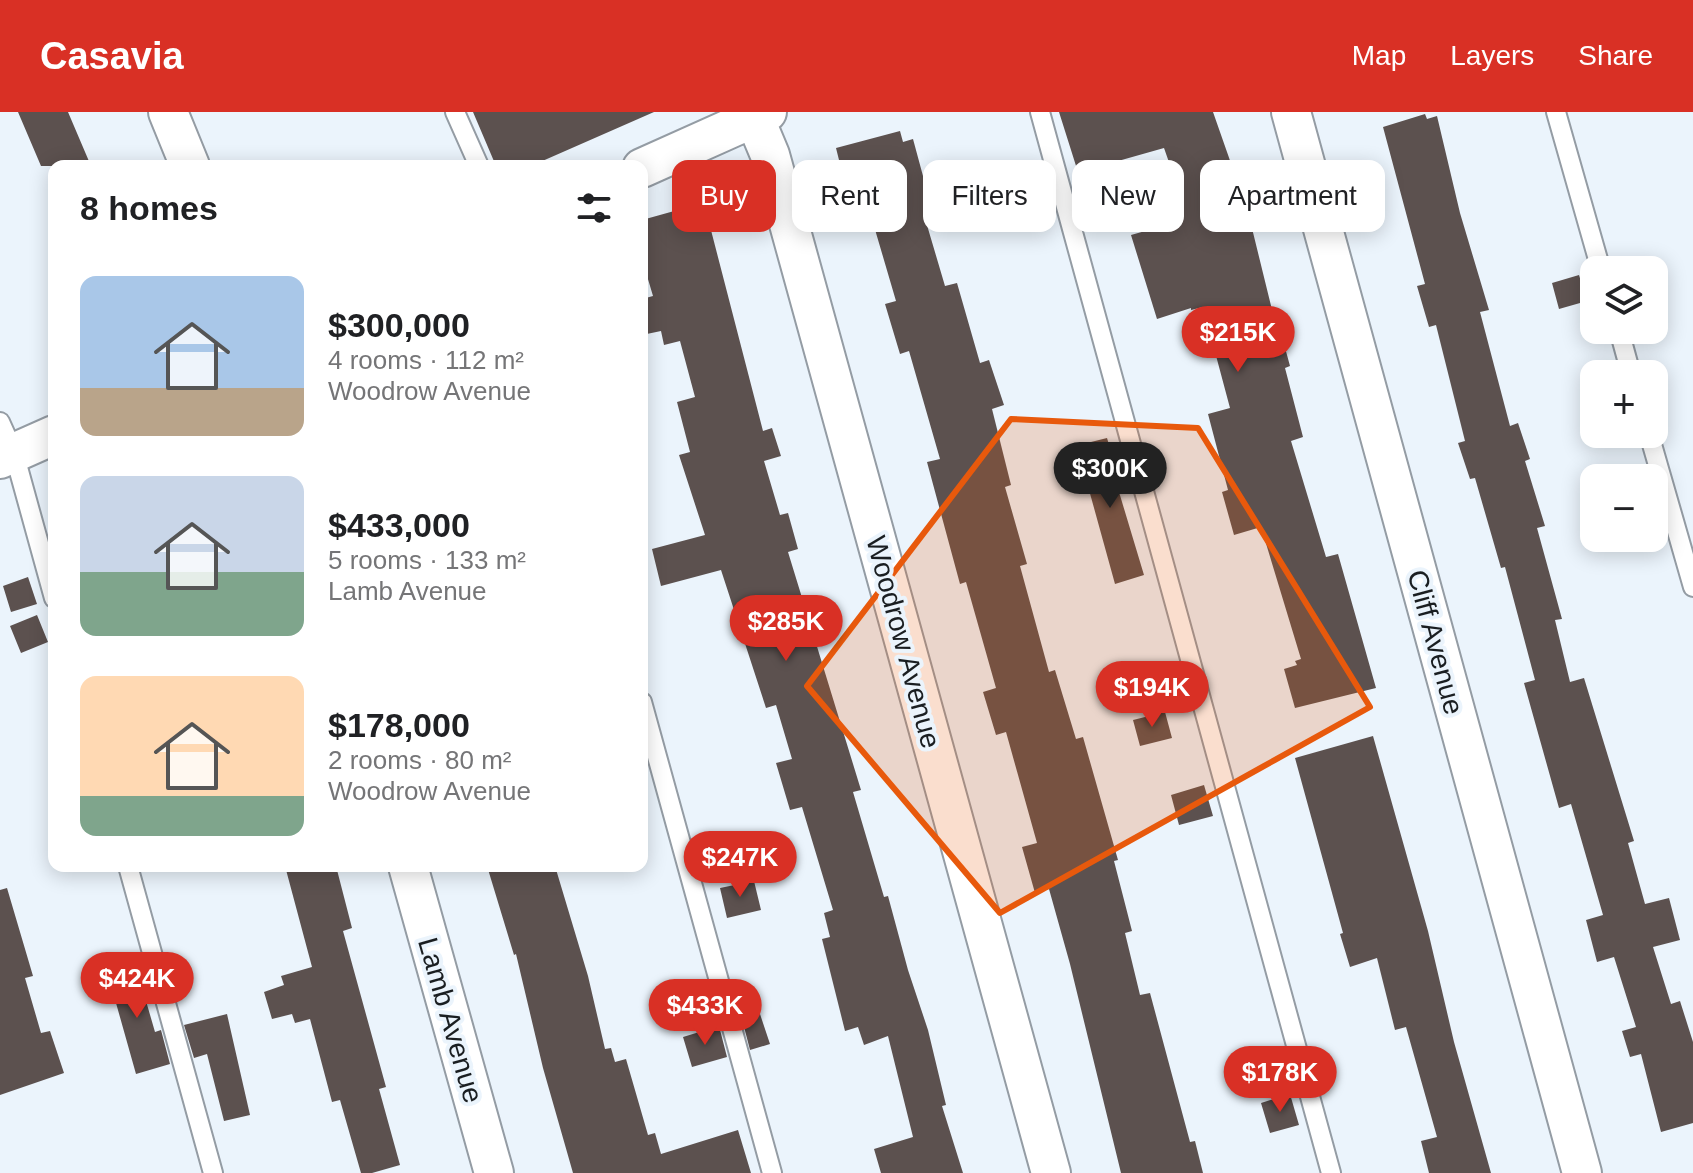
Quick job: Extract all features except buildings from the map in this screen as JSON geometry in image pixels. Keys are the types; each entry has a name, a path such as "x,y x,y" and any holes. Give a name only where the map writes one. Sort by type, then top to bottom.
{"street":[{"path":"168,112 188,160"},
{"name":"Cliff Avenue","path":"1291,112 1582,1173"},
{"path":"648,165 758,114"},
{"name":"Woodrow Avenue","path":"758,114 1051,1173"},
{"path":"5,445 48,436"},
{"name":"Lamb Avenue","path":"410,872 494,1173"}],"lane":[{"path":"455,112 476,160"},
{"path":"1040,112 1331,1173"},
{"path":"1556,112 1597,256"},
{"path":"5,445 48,579"},
{"path":"1653,448 1693,587"},
{"path":"648,724 772,1173"},
{"path":"130,872 213,1173"}],"highlighted area":[{"path":"1011,419 1198,428 1370,707 1000,913 807,686"}]}
